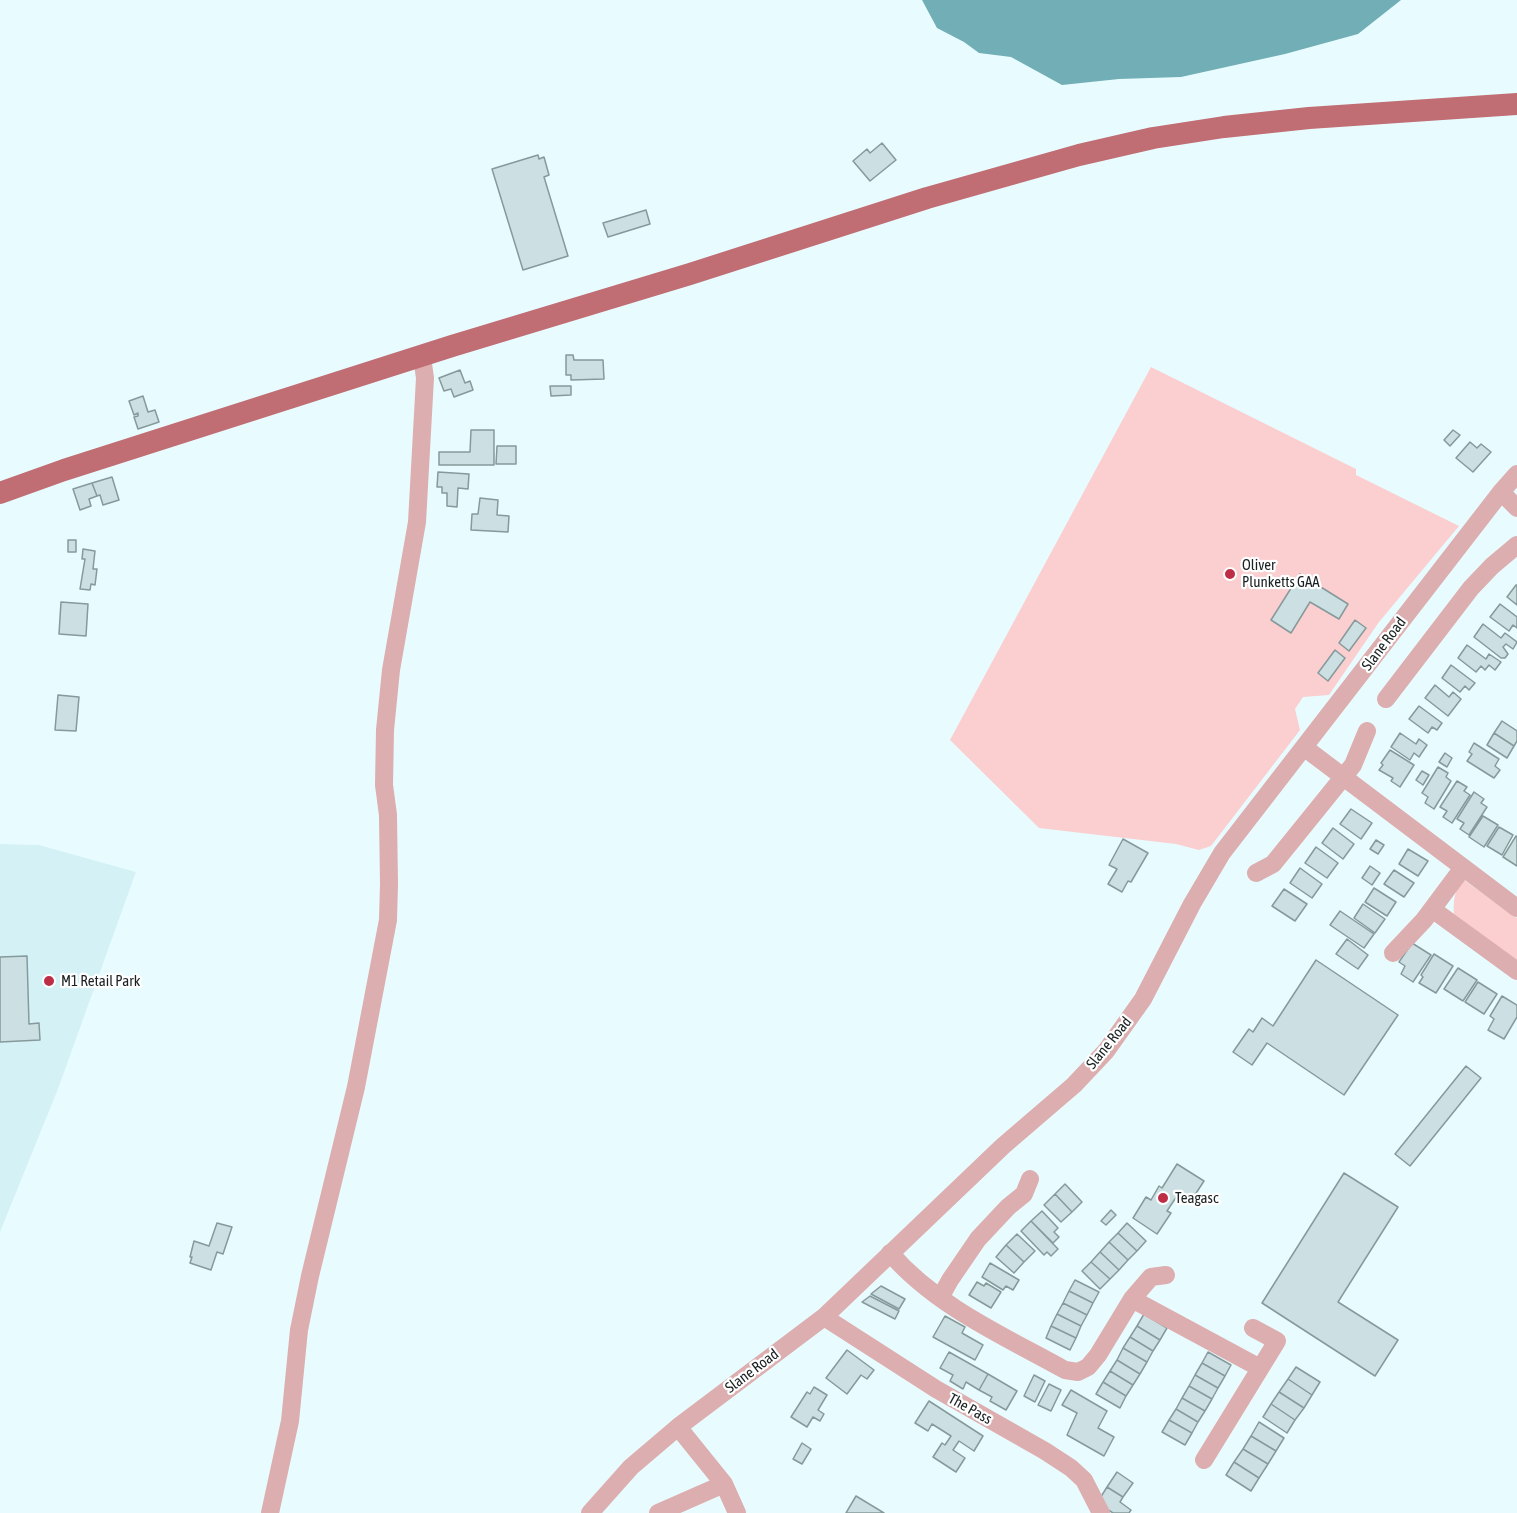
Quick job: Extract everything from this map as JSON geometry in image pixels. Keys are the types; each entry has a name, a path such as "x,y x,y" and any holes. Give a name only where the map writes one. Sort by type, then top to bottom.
{"main road":[{"path":"0,493 64,470 927,198 1079,155 1153,138 1224,127 1309,118 1517,104"}],"street":[{"path":"270,1513 290,1421 299,1330 356,1087 388,920 388,815 384,785 385,730 391,670 417,522 425,378 422,357"},
{"name":"Slane Road","path":"590,1513 631,1467 678,1427 824,1317 1003,1146 1074,1085 1106,1052 1143,999 1210,870 1517,474"},
{"path":"1501,492 1517,508"},
{"path":"1386,699 1471,588 1517,545"},
{"path":"1256,873 1273,864 1353,765 1367,731"},
{"path":"1305,748 1462,869 1517,908"},
{"path":"1393,953 1432,909 1462,869"},
{"path":"1432,909 1517,971"},
{"path":"940,1298 978,1239 1008,1207 1024,1194 1030,1179"},
{"path":"890,1253 923,1287 979,1323 1065,1370 1078,1372 1088,1367 1098,1355 1132,1299 1150,1277 1166,1275"},
{"path":"1132,1299 1260,1368"},
{"name":"The Pass","path":"824,1317 936,1389 1071,1468 1083,1480 1101,1513"},
{"path":"1204,1460 1277,1341 1254,1328"},
{"path":"678,1427 724,1484 738,1513"},
{"path":"658,1513 724,1484"}],"shaded area":[{"name":"Oliver Plunketts GAA","path":"1151,367 1356,469 1356,475 1459,526 1379,622 1329,695 1303,697 1295,709 1300,730 1211,846 1199,850 1176,844 1039,828 950,740"},
{"name":"M1 Retail Park","path":"0,844 39,845 136,872 58,1089 0,1232"},
{"path":"1464,880 1517,918 1517,962 1454,914 1455,896"}],"water":[{"path":"922,0 1401,0 1358,34 1285,54 1181,77 1119,79 1062,85 1011,57 979,53 937,28"}],"building":[{"path":"882,143 896,160 870,181 853,161 867,149 870,153"},
{"path":"538,155 539,159 544,157 549,175 544,177 568,256 523,270 492,169"},
{"path":"646,210 650,224 608,237 603,223"},
{"path":"566,355 573,355 574,360 603,360 604,379 571,380 571,375 566,375"},
{"path":"460,370 465,383 470,381 473,390 454,397 451,389 444,391 439,378"},
{"path":"550,386 571,386 571,395 551,396"},
{"path":"143,396 148,412 155,410 159,422 138,429 134,417 138,416 138,413 134,415 129,401"},
{"path":"471,430 494,430 494,465 439,465 439,452 470,452"},
{"path":"1453,430 1460,435 1450,446 1444,440"},
{"path":"1470,442 1477,448 1481,444 1491,452 1473,472 1456,458"},
{"path":"497,446 516,446 516,464 496,464"},
{"path":"438,472 469,474 468,489 458,488 457,507 447,506 447,493 442,493 442,487 437,487"},
{"path":"112,477 119,500 103,505 92,483"},
{"path":"92,483 97,496 89,499 91,506 80,510 73,489"},
{"path":"480,498 498,500 497,515 509,516 508,532 471,530 472,514 478,514"},
{"path":"68,540 76,540 76,552 68,552"},
{"path":"83,549 95,551 93,569 97,569 95,585 91,584 90,590 80,589 85,559 82,559"},
{"path":"1300,574 1348,604 1339,619 1310,602 1291,633 1271,620"},
{"path":"1517,585 1517,605 1507,597"},
{"path":"61,602 88,604 86,636 59,634"},
{"path":"1500,604 1517,617 1517,628 1513,625 1509,631 1490,617"},
{"path":"1355,620 1366,628 1349,651 1339,643"},
{"path":"1483,624 1501,638 1505,633 1517,642 1513,649 1506,644 1503,647 1508,654 1505,658 1501,658 1474,637"},
{"path":"1467,645 1486,659 1489,654 1501,662 1495,670 1489,665 1485,670 1481,666 1476,672 1458,658"},
{"path":"1335,650 1345,658 1328,681 1318,673"},
{"path":"1451,665 1475,683 1469,690 1465,686 1460,692 1442,678"},
{"path":"1435,685 1449,697 1453,692 1461,699 1448,716 1425,698"},
{"path":"58,695 79,697 76,731 55,730"},
{"path":"1419,706 1442,723 1437,730 1432,727 1428,733 1409,719"},
{"path":"1502,721 1517,731 1517,741 1514,746 1494,733"},
{"path":"1400,733 1416,744 1419,739 1427,745 1419,757 1414,753 1410,760 1391,747"},
{"path":"1494,733 1514,746 1507,758 1487,745"},
{"path":"1474,743 1499,759 1495,766 1500,770 1494,778 1467,761 1472,754 1469,752"},
{"path":"1390,750 1414,765 1400,787 1391,781 1393,778 1379,770"},
{"path":"1445,753 1452,758 1447,767 1439,762"},
{"path":"1438,767 1448,773 1446,777 1451,781 1434,809 1425,803 1428,797 1422,793"},
{"path":"1422,771 1429,775 1423,785 1416,780"},
{"path":"1457,781 1467,787 1464,791 1470,795 1452,823 1443,817 1447,811 1440,807"},
{"path":"1474,792 1484,799 1481,803 1487,807 1469,835 1460,829 1464,823 1457,819"},
{"path":"1351,809 1372,823 1361,839 1340,824"},
{"path":"1483,816 1498,825 1484,847 1469,837"},
{"path":"1499,827 1513,835 1502,855 1487,846"},
{"path":"1333,828 1354,844 1343,859 1322,843"},
{"path":"1517,837 1517,866 1503,857"},
{"path":"1123,839 1148,853 1131,882 1128,881 1122,892 1108,884 1117,869 1109,865"},
{"path":"1376,840 1384,845 1378,854 1370,849"},
{"path":"1316,847 1338,863 1327,878 1305,863"},
{"path":"1408,849 1428,861 1418,876 1399,864"},
{"path":"1370,866 1380,873 1372,885 1362,878"},
{"path":"1300,868 1322,884 1312,898 1290,883"},
{"path":"1394,870 1414,883 1404,897 1384,884"},
{"path":"1374,888 1396,902 1387,916 1365,902"},
{"path":"1284,889 1307,904 1295,921 1272,906"},
{"path":"1363,904 1385,919 1375,933 1354,918"},
{"path":"1340,911 1374,934 1364,948 1330,925"},
{"path":"1347,939 1368,955 1358,969 1336,954"},
{"path":"1412,943 1431,955 1413,982 1401,974 1405,966 1399,962"},
{"path":"1434,954 1453,966 1436,993 1419,983 1423,977 1421,975"},
{"path":"27,956 29,1024 39,1023 40,1040 0,1042 0,957"},
{"path":"1316,960 1398,1015 1344,1095 1267,1043 1252,1065 1233,1052 1249,1029 1253,1032 1262,1018 1273,1026"},
{"path":"1458,968 1477,980 1463,1001 1444,989"},
{"path":"1478,982 1497,994 1484,1014 1465,1002"},
{"path":"1502,996 1517,1005 1517,1017 1504,1039 1488,1030 1494,1019 1490,1016"},
{"path":"1466,1066 1481,1078 1410,1166 1395,1154"},
{"name":"Teagasc","path":"1177,1164 1204,1181 1191,1201 1179,1193 1167,1211 1171,1213 1157,1234 1133,1218 1146,1197 1151,1200 1159,1186 1162,1188"},
{"path":"1344,1173 1398,1207 1338,1302 1398,1340 1375,1376 1262,1303"},
{"path":"1065,1184 1082,1202 1072,1212 1055,1194"},
{"path":"1055,1194 1072,1212 1061,1222 1044,1205"},
{"path":"1111,1210 1116,1215 1106,1225 1101,1221"},
{"path":"1042,1211 1058,1228 1054,1232 1059,1237 1053,1243 1031,1221"},
{"path":"1031,1221 1058,1249 1051,1256 1047,1252 1044,1255 1021,1231"},
{"path":"217,1223 232,1227 223,1254 217,1252 211,1270 190,1263 194,1241 209,1246"},
{"path":"1127,1223 1146,1241 1137,1251 1118,1233"},
{"path":"1118,1233 1137,1251 1128,1260 1109,1242"},
{"path":"1017,1234 1035,1251 1024,1262 1006,1245"},
{"path":"1109,1242 1128,1260 1119,1270 1100,1252"},
{"path":"1006,1245 1024,1262 1014,1273 996,1257"},
{"path":"1100,1252 1119,1270 1110,1279 1091,1262"},
{"path":"1091,1262 1110,1279 1100,1289 1082,1271"},
{"path":"990,1263 1019,1280 1013,1290 1006,1286 1003,1290 982,1277"},
{"path":"1075,1280 1099,1292 1093,1303 1069,1291"},
{"path":"977,1282 984,1286 986,1283 1001,1292 991,1308 969,1295"},
{"path":"881,1286 905,1299 899,1309 871,1294"},
{"path":"1069,1291 1093,1303 1087,1315 1063,1303"},
{"path":"870,1296 899,1311 895,1319 862,1302"},
{"path":"1063,1303 1087,1315 1081,1326 1057,1314"},
{"path":"1057,1314 1081,1326 1076,1338 1051,1326"},
{"path":"1144,1314 1167,1328 1160,1340 1137,1326"},
{"path":"945,1316 965,1327 962,1333 983,1345 975,1360 933,1337"},
{"path":"1051,1326 1076,1338 1070,1350 1046,1338"},
{"path":"1137,1326 1160,1340 1153,1351 1130,1337"},
{"path":"1130,1337 1153,1351 1147,1362 1123,1348"},
{"path":"1123,1348 1147,1362 1140,1374 1117,1360"},
{"path":"847,1350 874,1370 867,1379 861,1375 847,1394 826,1378"},
{"path":"949,1352 988,1374 979,1390 966,1382 963,1389 950,1381 953,1375 940,1368"},
{"path":"1208,1352 1231,1365 1225,1376 1202,1363"},
{"path":"1117,1360 1140,1374 1133,1385 1110,1371"},
{"path":"1202,1363 1225,1376 1218,1388 1195,1375"},
{"path":"1296,1367 1320,1382 1312,1395 1288,1379"},
{"path":"1110,1371 1133,1385 1126,1396 1103,1382"},
{"path":"988,1374 1017,1391 1006,1410 990,1401 992,1397 979,1390"},
{"path":"1034,1375 1045,1381 1035,1402 1024,1396"},
{"path":"1195,1375 1218,1388 1212,1399 1189,1386"},
{"path":"1288,1379 1312,1395 1304,1408 1279,1392"},
{"path":"1103,1382 1126,1396 1120,1408 1096,1394"},
{"path":"1049,1384 1061,1390 1051,1411 1038,1405"},
{"path":"1189,1386 1212,1399 1205,1411 1182,1398"},
{"path":"814,1387 827,1395 818,1410 824,1414 820,1421 813,1417 807,1427 791,1417 807,1392 810,1394"},
{"path":"1071,1390 1107,1411 1098,1428 1114,1437 1104,1456 1067,1435 1077,1413 1062,1405"},
{"path":"1279,1392 1304,1408 1295,1420 1271,1404"},
{"path":"1182,1398 1205,1411 1198,1422 1176,1409"},
{"path":"929,1401 983,1436 974,1451 959,1441 953,1450 965,1458 956,1472 933,1457 942,1443 945,1445 951,1436 932,1424 928,1431 915,1423"},
{"path":"1271,1404 1295,1420 1287,1433 1263,1417"},
{"path":"1176,1409 1198,1422 1192,1433 1169,1420"},
{"path":"1169,1420 1192,1433 1185,1445 1162,1432"},
{"path":"1259,1422 1284,1438 1276,1451 1251,1436"},
{"path":"1251,1436 1276,1451 1268,1464 1243,1449"},
{"path":"802,1443 811,1449 802,1464 793,1459"},
{"path":"1243,1449 1268,1464 1259,1478 1234,1462"},
{"path":"1234,1462 1259,1478 1251,1491 1226,1475"},
{"path":"1117,1472 1133,1483 1123,1497 1107,1487"},
{"path":"1107,1487 1123,1497 1120,1502 1131,1510 1129,1513 1113,1513 1097,1503"},
{"path":"856,1496 884,1513 846,1513"}],"place":[{"name":"Oliver Plunketts GAA","path":"1230,574"},
{"name":"M1 Retail Park","path":"49,981"},
{"name":"Teagasc","path":"1163,1198"}]}
